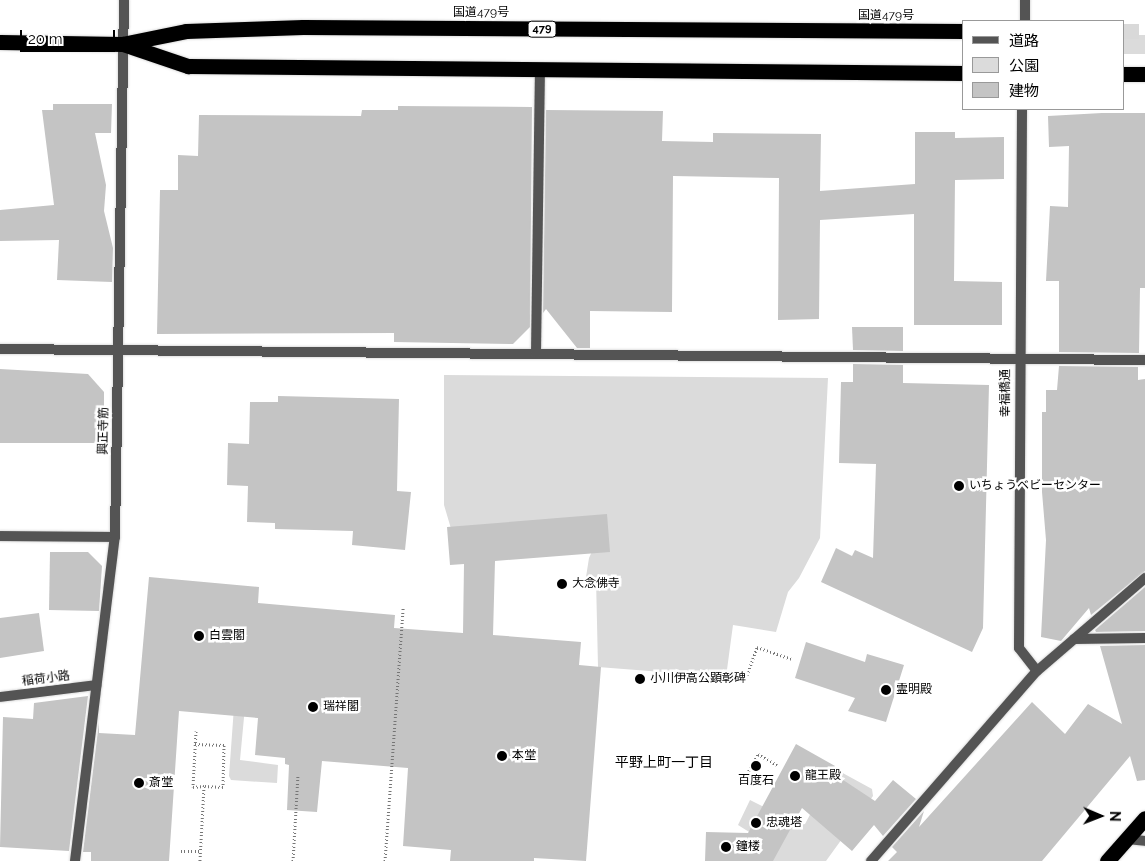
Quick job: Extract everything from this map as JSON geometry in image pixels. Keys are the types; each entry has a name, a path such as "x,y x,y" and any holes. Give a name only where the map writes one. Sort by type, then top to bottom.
{"highway":[{"name":"国道479号","path":"0,42 122,44 186,31 303,27 962,31"},
{"path":"122,44 188,66 962,74"},
{"path":"1125,74 1145,74"},
{"path":"1107,861 1145,818"}],"street":[{"name":"興正寺筋","path":"75,861 115,537 124,0"},
{"path":"1025,0 1025,20"},
{"path":"536,353 540,70"},
{"name":"幸福橋通","path":"1022,110 1019,357 1019,648 1037,671"},
{"path":"0,349 118,348 1019,357 1145,360"},
{"path":"0,536 115,537"},
{"path":"871,861 1037,671 1145,578"},
{"path":"1074,639 1145,638"},
{"name":"稲荷小路","path":"0,697 96,685"},
{"path":"1127,839 1145,841"}],"path":[{"path":"386,861 402,607"},
{"path":"747,675 756,647 791,659"},
{"path":"195,744 224,745 222,787 193,787 195,744 196,731"},
{"path":"766,785 747,774 758,754 777,765"},
{"path":"293,861 298,775"},
{"path":"200,861 204,786"},
{"path":"181,851 201,851"}],"green space":[{"path":"1125,35 1145,35 1145,54 1125,54"},
{"path":"444,375 828,378 820,538 799,578 788,592 776,632 733,625 726,677 598,667 596,579 586,577 589,558 606,521 452,532 444,505"},
{"path":"234,707 245,707 240,760 278,765 277,783 231,780 229,776"},
{"path":"839,771 872,789 873,796 826,861 754,861 754,835 738,825 750,800 800,825 805,824 833,772"}],"building":[{"path":"53,104 112,104 111,133 95,133 106,185 104,211 113,248 112,282 57,280 59,240 0,241 0,210 54,205 42,110 53,110"},
{"path":"398,106 532,107 530,327 513,344 394,342 394,333 157,334 160,190 178,190 178,155 198,156 199,115 361,116 362,110 398,110"},
{"path":"546,110 663,111 662,141 713,142 713,133 821,134 820,191 915,184 915,132 955,132 955,138 1004,137 1004,179 955,180 954,281 1002,282 1002,325 914,325 914,214 820,220 819,319 778,320 779,178 673,176 672,312 590,311 590,348 577,348 546,309 543,313"},
{"path":"1145,113 1145,288 1140,288 1139,353 1059,352 1059,281 1046,281 1050,206 1068,207 1069,146 1049,147 1048,116"},
{"path":"852,327 903,327 903,351 853,350"},
{"path":"853,364 903,365 903,383 989,385 983,628 972,652 821,582 836,548 852,556 855,550 873,558 876,464 839,463 841,382 853,382"},
{"path":"1059,366 1138,367 1138,380 1145,379 1145,571 1091,615 1089,608 1061,641 1041,637 1046,540 1042,492 1042,412 1046,412 1046,390 1057,390"},
{"path":"0,369 88,374 104,392 104,443 0,443"},
{"path":"278,396 399,399 397,491 411,492 405,550 352,545 353,531 275,529 275,523 247,522 248,486 227,485 228,443 249,444 250,402 278,402"},
{"path":"607,514 610,552 495,561 493,635 581,642 579,665 601,667 586,861 534,858 534,861 450,861 451,850 403,846 408,768 322,761 317,812 287,810 289,765 285,764 285,758 255,755 258,718 179,711 169,861 91,861 91,852 83,852 99,722 99,733 135,735 149,577 259,587 258,603 395,615 394,628 463,633 464,564 450,565 447,527"},
{"path":"50,552 88,552 102,566 99,611 49,610"},
{"path":"1145,587 1145,631 1096,632 1095,630"},
{"path":"39,613 44,651 0,658 0,618"},
{"path":"806,642 865,662 867,654 904,665 886,722 848,711 855,698 795,678"},
{"path":"1145,645 1145,780 1137,781 1130,756 1042,861 888,861 897,852 892,847 924,811 919,827 1032,702 1065,734 1088,704 1122,724 1100,646"},
{"path":"88,696 69,851 0,847 3,717 33,719 34,703"},
{"path":"796,744 835,766 831,772 875,801 893,780 916,799 883,836 874,825 852,851 802,808 773,861 705,861 706,832 748,833"}],"tunnel":[{"path":"1125,31 1145,31"}],"place":[{"name":"いちょうベビーセンター","path":"959,486"},
{"name":"大念佛寺","path":"562,584"},
{"name":"白雲閣","path":"199,636"},
{"name":"小川伊高公顕彰碑","path":"640,679"},
{"name":"霊明殿","path":"886,690"},
{"name":"瑞祥閣","path":"313,707"},
{"name":"本堂","path":"502,756"},
{"name":"百度石","path":"756,766"},
{"name":"龍王殿","path":"795,776"},
{"name":"斎堂","path":"139,783"},
{"name":"忠魂塔","path":"756,823"},
{"name":"鐘楼","path":"726,847"}],"district":[{"name":"平野上町一丁目","path":"664,762"}]}
